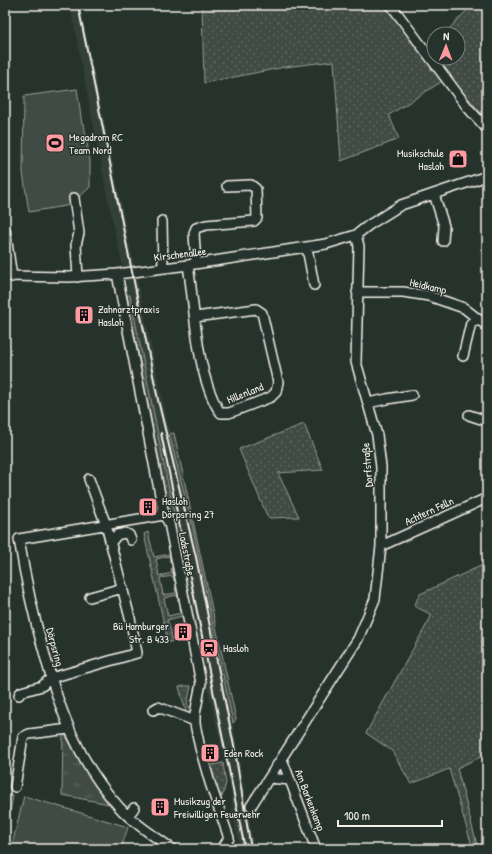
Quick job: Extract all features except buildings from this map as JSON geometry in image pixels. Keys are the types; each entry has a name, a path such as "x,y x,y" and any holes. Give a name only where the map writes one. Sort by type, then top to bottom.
{"street":[{"path":"391,5 468,108 487,129"},
{"path":"356,235 382,212 401,209 434,194 487,176"},
{"name":"Hillenland","path":"195,317 256,309 262,313 278,382 276,392 271,397 229,413 221,413 215,405 203,371 195,317 192,265 194,232 196,228 206,225 254,221 257,218 256,189 251,185 227,186"},
{"path":"434,194 444,226 443,240"},
{"path":"74,198 79,233 76,245 78,277"},
{"path":"162,221 163,268"},
{"path":"5,229 8,276"},
{"name":"Kirschenallee","path":"8,276 78,277 117,274 192,265 307,248 356,235"},
{"name":"Dorfstraße","path":"251,806 358,639 375,599 381,546 382,489 380,443 356,362 359,246 356,235"},
{"path":"307,248 314,285"},
{"name":"Ladestraße","path":"117,274 164,516 169,523 201,682 195,721 200,748 210,783 229,838 222,849"},
{"name":"Heidkamp","path":"357,292 403,292 429,296 464,308 487,326"},
{"path":"463,356 470,323 479,320"},
{"path":"368,403 412,395"},
{"path":"469,415 487,421"},
{"path":"89,479 106,525"},
{"name":"Achtern Felln","path":"381,546 487,498"},
{"name":"Dörpsring","path":"106,525 123,588 137,653 51,678 31,602 19,539 106,525 164,516"},
{"path":"111,542 117,535 125,533 130,535 131,540"},
{"path":"90,597 123,588"},
{"path":"19,695 21,692 42,686 51,678 69,730 91,770 104,789 120,809 172,849"},
{"path":"153,710 158,707 195,721"},
{"path":"14,787 23,737 29,734 69,730"},
{"name":"Am Barkenkamp","path":"282,759 316,849"},
{"path":"270,778 290,780"},
{"path":"128,816 134,808"}],"shaded area":[{"path":"70,5 80,5 148,332 173,447 191,520 224,678 254,849 240,849 232,813 232,800 228,776 203,674 168,509 121,258 110,210"}],"green space":[{"path":"202,5 387,5 426,56 426,66 433,66 444,80 389,115 399,139 341,161 334,61 285,67 204,83"},
{"path":"472,5 487,5 487,120 441,66 466,66 466,26 452,26"},
{"name":"Megadrom RC Team Nord","path":"77,89 82,124 84,124 90,161 90,187 71,205 29,212 23,173 24,96"},
{"path":"127,295 130,295 175,519 171,519 168,509"},
{"path":"304,424 323,470 278,473 299,517 268,518 239,449"},
{"path":"174,433 236,719 233,723 191,520 169,434"},
{"path":"148,532 154,557 170,554 170,562 169,556 156,559 159,576 172,573 171,568 173,568 175,581 173,576 160,578 163,595 176,593 175,588 177,587 178,601 177,595 164,598 168,616 181,613 181,607 182,616 167,620 171,631 171,642 168,642 144,534"},
{"path":"487,563 487,754 457,768 478,849 473,849 449,769 411,784 392,751 366,733 432,615 414,606 420,594"},
{"path":"191,686 187,704 193,712 193,715 187,716 179,687"},
{"path":"63,731 86,771 109,804 62,795"},
{"path":"223,763 226,783 222,797 221,794 216,792 206,766"},
{"path":"5,794 13,796 5,838"},
{"path":"24,796 128,827 121,849 11,849"}],"railway":[{"path":"78,5 158,400 196,557 235,751 251,849"},
{"path":"161,433 245,849"}],"place":[{"name":"Megadrom RC Team Nord","path":"55,143"},
{"name":"Musikschule Hasloh","path":"458,159"},
{"name":"Zahnarztpraxis Hasloh","path":"84,315"},
{"name":"Hasloh Dörpsring 27","path":"148,507"},
{"name":"Bü Hamburger Str. B 433","path":"183,632"},
{"name":"Hasloh","path":"209,648"},
{"name":"Eden Rock","path":"210,753"},
{"name":"Musikzug der Freiwilligen Feuerwehr","path":"160,807"}]}
